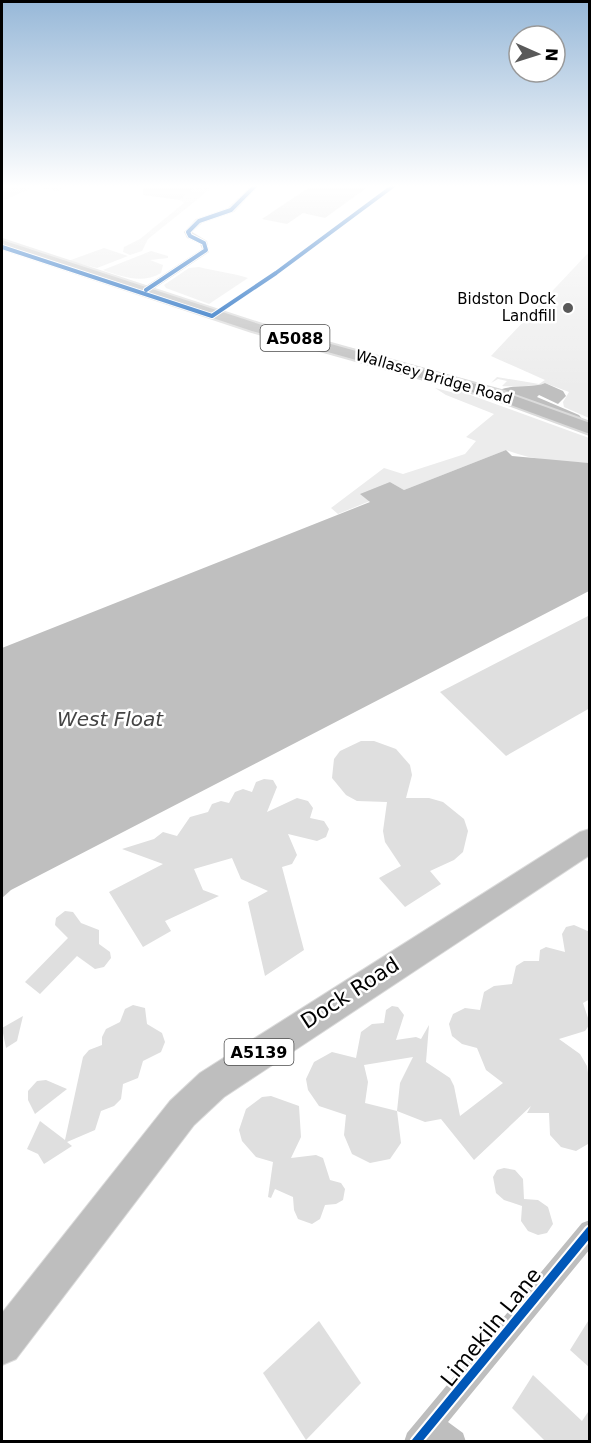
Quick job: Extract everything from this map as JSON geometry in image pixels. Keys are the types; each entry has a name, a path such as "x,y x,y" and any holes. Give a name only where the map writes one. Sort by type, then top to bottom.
{"highway":[{"name":"Dock Road","path":"2,1345 182,1113 212,1086 280,1038 590,840"}],"main road":[{"name":"Wallasey Bridge Road","path":"31,253 257,328 495,394 590,429"}],"street":[{"path":"146,290 201,253"},
{"name":"Limekiln Lane","path":"424,1433 590,1231"},
{"path":"424,1433 454,1442"}],"shaded area":[{"path":"89,253 120,253 128,256 97,268 68,261"},
{"path":"145,253 168,256 168,258 150,260 163,265 161,273 147,278 132,278 103,270"},
{"name":"Bidston Dock Landfill","path":"589,253 589,418 564,407 563,402 569,392 545,383 531,386 502,386 507,381 498,379 491,383 497,377 539,384 545,380 491,356"},
{"path":"199,267 248,278 209,304 166,288 164,285 189,268"},
{"path":"435,388 451,392 454,389 589,438 589,463 536,458 506,450 404,490 390,482 370,501 338,514 331,508 384,468 403,474 465,454 476,441 466,437 494,414 446,395"}],"water":[{"path":"545,383 563,391 566,396 558,404 539,395 537,397 579,415 584,421 500,390"},
{"name":"West Float","path":"506,450 512,456 589,463 589,591 11,890 2,898 2,648 370,502 360,494 390,482 404,490"}],"building":[{"path":"590,615 590,708 506,756 440,692"},
{"path":"361,741 374,741 396,749 410,765 412,775 406,798 429,798 443,802 464,819 468,831 463,852 454,860 430,871 441,884 405,907 379,878 401,866 385,842 383,831 387,802 357,801 346,795 332,778 334,759 340,751"},
{"path":"264,779 273,780 277,787 267,812 297,798 308,801 313,808 310,818 324,821 329,829 326,837 317,841 288,834 297,855 292,864 282,867 304,950 265,976 248,902 268,891 241,879 232,858 194,869 203,890 219,896 165,921 171,931 143,947 109,892 163,864 122,849 154,839 163,832 177,836 190,817 208,812 212,804 221,801 229,803 235,792 243,789 252,792 256,782"},
{"path":"65,911 73,912 81,923 99,930 99,944 110,952 111,958 104,967 95,969 77,956 40,994 25,982 68,938 55,925 56,918"},
{"path":"574,925 590,932 590,999 583,1003 590,1024 585,1031 559,1039 580,1054 587,1066 590,1087 588,1144 576,1151 561,1147 550,1135 549,1113 527,1113 531,1106 474,1160 441,1119 425,1122 397,1111 401,1143 390,1159 370,1163 352,1154 344,1135 346,1115 319,1106 308,1090 306,1079 314,1062 332,1052 356,1058 361,1032 372,1024 384,1023 386,1010 392,1006 398,1007 404,1015 396,1040 416,1037 421,1039 429,1025 426,1062 450,1078 454,1086 460,1116 503,1083 486,1070 477,1048 462,1044 452,1036 449,1024 453,1014 465,1008 480,1010 484,992 494,986 512,984 516,966 524,961 539,961 540,950 546,947 565,952 562,934 566,927","holes":["413,1057 400,1083 397,1111 365,1103 368,1082 364,1065"]},
{"path":"133,1005 145,1008 147,1024 162,1033 165,1042 161,1052 143,1061 138,1078 123,1084 121,1099 114,1106 101,1111 95,1130 67,1142 72,1146 44,1164 38,1154 27,1149 40,1121 65,1140 83,1057 89,1050 102,1045 102,1037 106,1029 120,1022 125,1009"},
{"path":"23,1016 17,1041 6,1048 2,1028"},
{"path":"46,1080 67,1089 35,1114 28,1100 28,1091 37,1081"},
{"path":"271,1096 299,1106 301,1137 291,1158 316,1155 323,1158 330,1180 341,1183 345,1189 343,1200 336,1204 325,1205 320,1219 312,1224 298,1219 294,1210 293,1197 275,1189 271,1198 268,1197 273,1162 256,1157 242,1141 239,1130 246,1109 262,1097"},
{"path":"504,1168 515,1170 523,1179 524,1199 538,1200 548,1207 553,1224 547,1233 538,1235 528,1231 521,1221 522,1206 504,1200 496,1193 493,1177 497,1170"},
{"path":"590,1318 590,1368 570,1350"},
{"path":"319,1321 361,1383 306,1440 263,1373"},
{"path":"533,1375 582,1421 590,1409 590,1442 546,1442 512,1408"}],"cycle path":[{"path":"21,253 212,316 302,253"},
{"path":"146,290 201,253"},
{"path":"416,1442 590,1231"}],"place":[{"name":"Bidston Dock Landfill","path":"568,308"}]}
